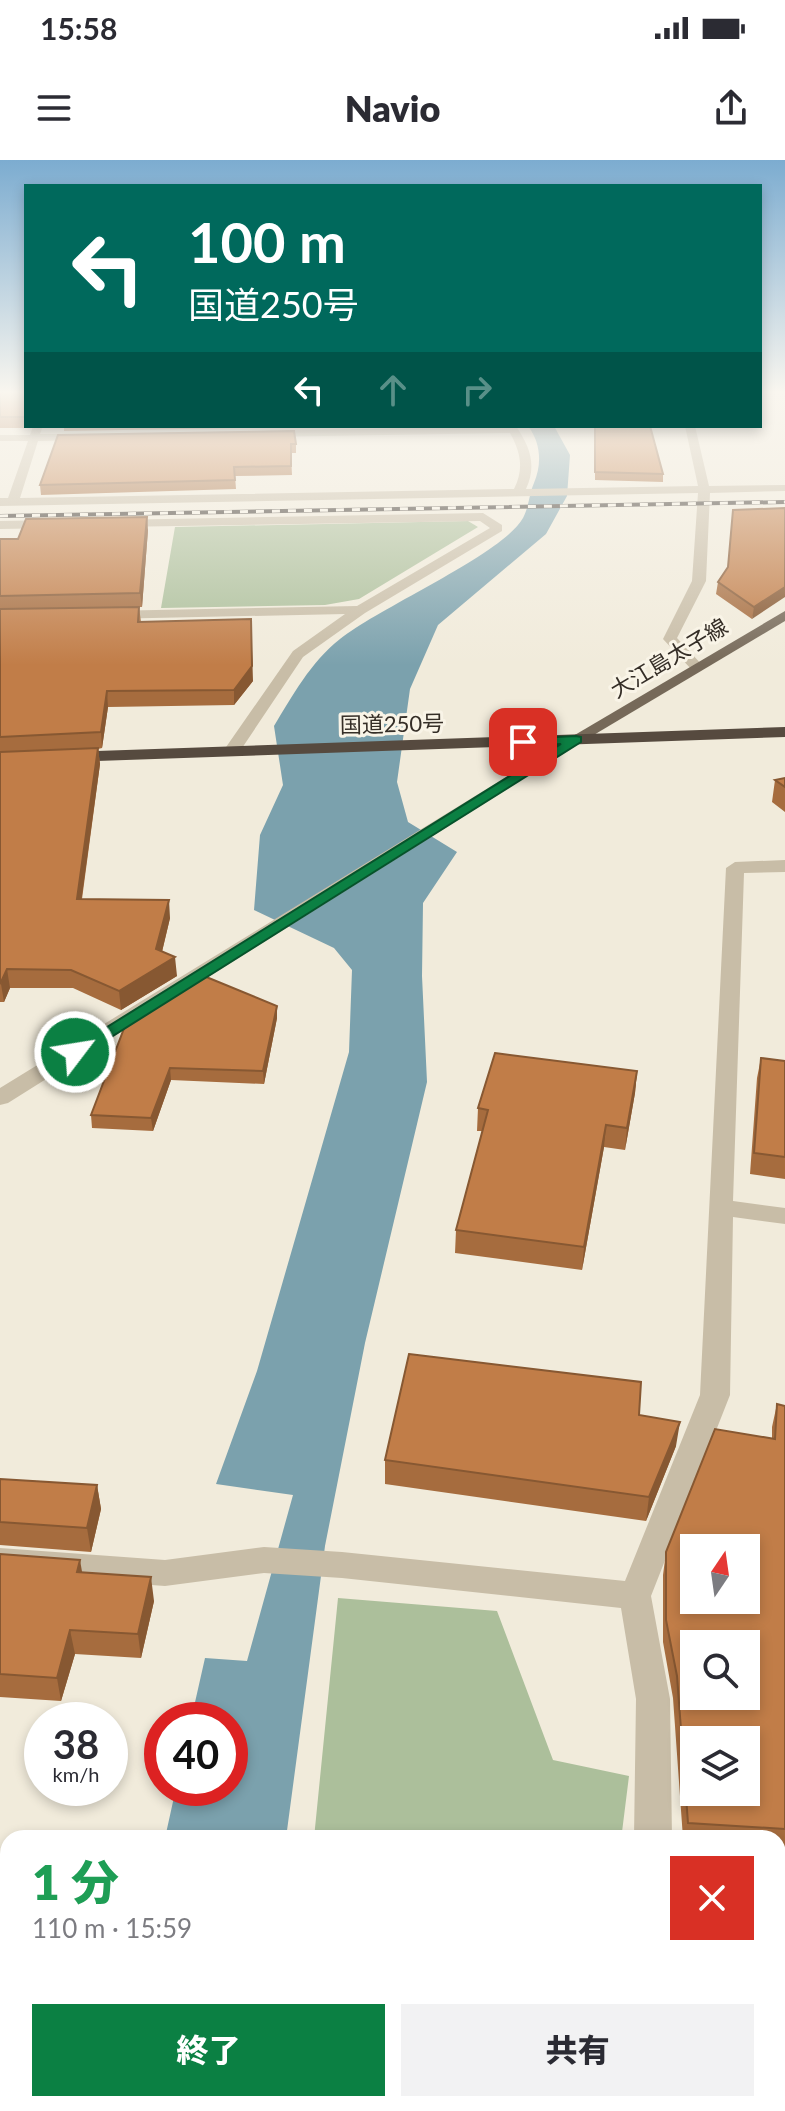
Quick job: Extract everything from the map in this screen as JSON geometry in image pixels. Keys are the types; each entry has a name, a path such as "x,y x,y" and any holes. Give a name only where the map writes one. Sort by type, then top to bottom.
{"highway":[{"name":"国道250号","path":"46,758 785,732"}],"main road":[{"name":"大江島太子線","path":"576,739 785,615"}],"street":[{"path":"15,483 7,502 785,488"},
{"path":"518,493 524,483"},
{"path":"697,667 670,639 699,581 703,483"},
{"path":"109,523 483,517 498,528 360,610 298,654 232,750"},
{"path":"0,525 78,524"},
{"path":"89,615 360,610"},
{"path":"0,1098 277,929 576,739"},
{"path":"653,1830 653,1699 635,1596 715,1395 735,868 785,866"},
{"path":"720,1207 785,1216"},
{"path":"0,1561 165,1573 264,1560 342,1565 635,1596"}],"green space":[{"path":"468,521 478,527 359,599 325,605 161,608 175,527"},
{"path":"338,1598 497,1611 553,1760 629,1776 622,1830 315,1830"}],"water":[{"path":"534,483 568,483 567,496 546,534 438,625 410,689 397,782 408,822 457,852 423,903 422,976 427,1082 365,1343 325,1546 287,1830 167,1830 172,1806 248,1806 248,1702 195,1702 205,1658 247,1661 293,1495 216,1484 257,1371 349,1052 352,970 334,948 254,910 260,835 283,785 274,726 295,691 329,648 359,626 492,548 523,518"}],"building":[{"path":"41,483 116,483 40,485"},
{"path":"785,508 785,587 754,607 718,582 728,567 733,510"},
{"path":"147,517 140,593 0,596 0,539 18,539 26,519"},
{"path":"139,607 138,622 251,619 252,666 234,690 107,691 101,732 0,737 0,609"},
{"path":"98,748 77,899 169,900 156,949 175,957 119,991 71,970 7,969 0,984 0,752"},
{"path":"785,778 785,787 775,780"},
{"path":"199,974 277,1006 263,1071 170,1068 151,1118 91,1115 128,1018"},
{"path":"495,1053 637,1071 627,1128 606,1125 584,1247 456,1230 488,1110 478,1108"},
{"path":"761,1058 785,1061 785,1157 754,1153"},
{"path":"409,1354 641,1382 639,1415 680,1422 649,1497 385,1460"},
{"path":"777,1404 785,1406 785,1829 688,1823 687,1806 760,1806 760,1726 681,1726 677,1676 666,1620 666,1552 715,1429 775,1439"},
{"path":"0,1479 97,1485 87,1528 0,1522"},
{"path":"0,1554 80,1560 77,1572 151,1577 138,1634 70,1630 57,1678 0,1674"}],"railway":[{"path":"0,516 785,502"}],"route":[{"path":"75,1052 277,929 576,739 523,742"}]}
